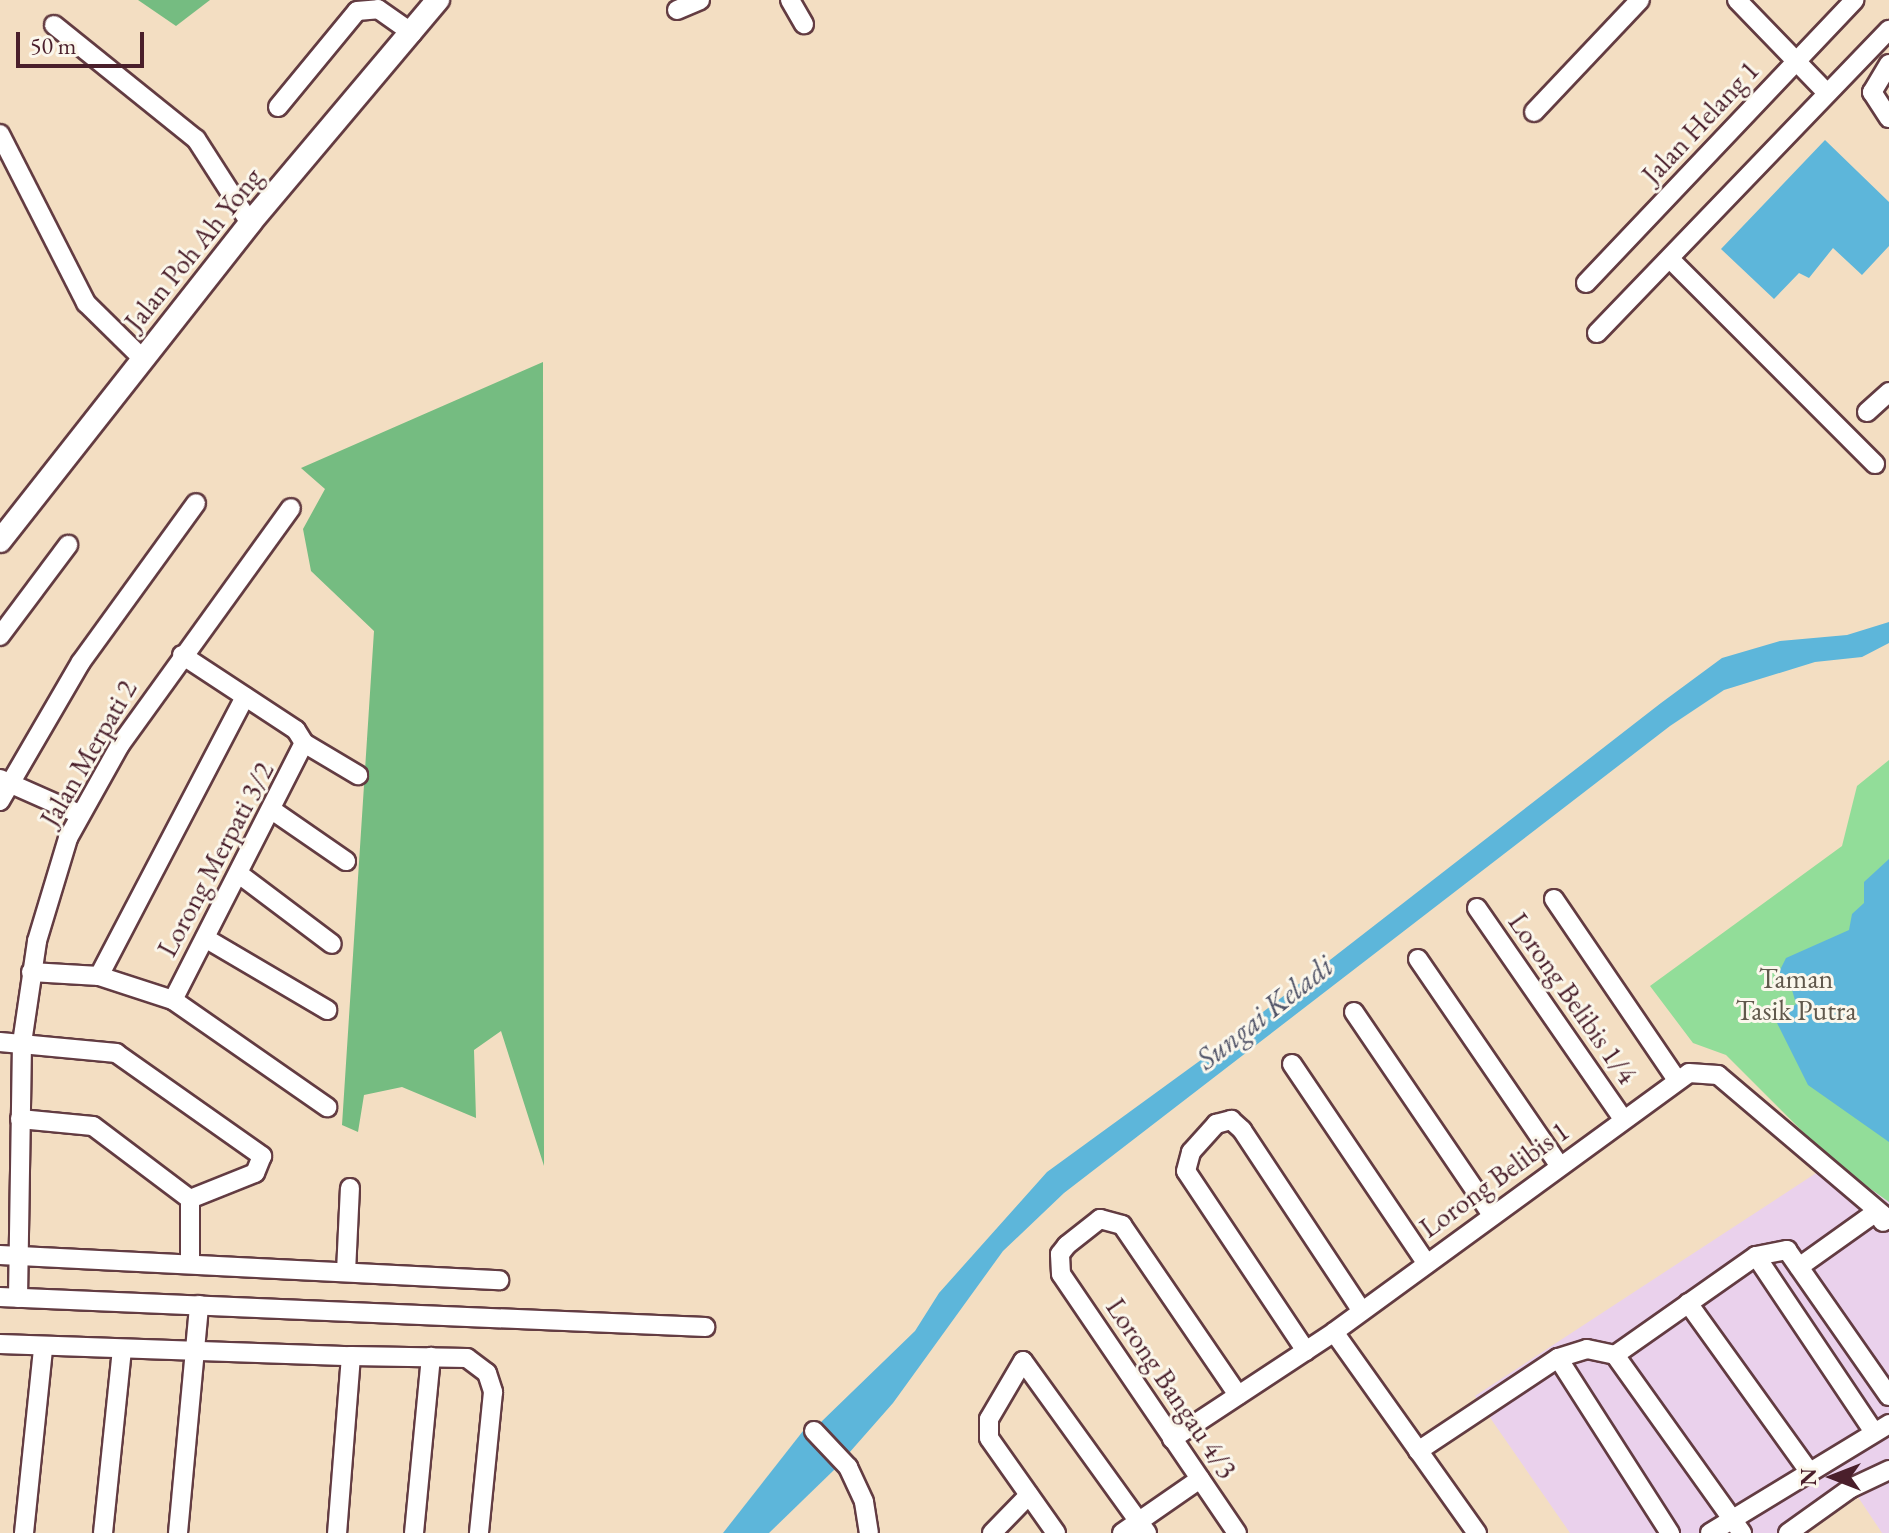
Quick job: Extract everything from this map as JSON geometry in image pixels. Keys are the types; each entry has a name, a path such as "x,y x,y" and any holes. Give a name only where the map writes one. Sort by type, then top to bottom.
{"main road":[{"name":"Jalan Poh Ah Yong","path":"0,541 250,223 438,0"}],"street":[{"path":"677,10 700,0"},
{"path":"790,0 804,24"},
{"path":"1534,112 1640,0"},
{"path":"1737,0 1827,93"},
{"name":"Jalan Helang 1","path":"1586,283 1855,0"},
{"path":"278,107 357,11 378,9 412,33"},
{"path":"54,25 196,139 250,223"},
{"path":"1597,333 1889,30"},
{"path":"1889,64 1872,92 1889,118"},
{"path":"0,134 86,303 143,359"},
{"path":"1670,259 1875,464"},
{"path":"1867,412 1889,392"},
{"path":"0,801 4,781 81,662 196,503"},
{"name":"Jalan Merpati 2","path":"9,1297 22,1043 31,972 56,874 79,814 182,655 291,508"},
{"path":"0,636 68,545"},
{"path":"182,655 296,730 304,743 358,775"},
{"path":"99,976 245,697"},
{"name":"Lorong Merpati 3/2","path":"173,1000 304,743"},
{"path":"4,781 79,814"},
{"path":"272,810 346,861"},
{"path":"239,874 332,944"},
{"path":"1554,899 1683,1077 1718,1075 1883,1216 1889,1231"},
{"name":"Lorong Belibis 1/4","path":"1477,908 1623,1119"},
{"path":"205,938 327,1010"},
{"path":"1418,959 1560,1166"},
{"path":"31,972 99,976 173,1000 327,1107"},
{"path":"1354,1012 1492,1215"},
{"path":"0,1042 116,1053 262,1156 255,1173 190,1199"},
{"path":"1292,1064 1427,1264"},
{"name":"Lorong Belibis 1","path":"1172,1439 1334,1332 1683,1077"},
{"path":"20,1119 93,1126 190,1199"},
{"path":"1306,1351 1186,1171 1198,1143 1216,1124 1231,1120 1362,1311"},
{"path":"346,1272 350,1188"},
{"path":"190,1199 190,1264"},
{"path":"1799,1267 1883,1216"},
{"name":"Lorong Bangau 4/3","path":"1237,1533 1061,1274 1060,1254 1067,1245 1100,1219 1113,1219 1238,1395"},
{"path":"1615,1355 1756,1256 1787,1250 1889,1396"},
{"path":"9,1255 499,1280"},
{"path":"1710,1533 1737,1526 1808,1470 1881,1426 1756,1256"},
{"path":"9,1297 705,1327"},
{"path":"1688,1303 1808,1470"},
{"path":"178,1533 199,1305"},
{"path":"1334,1332 1473,1532"},
{"path":"0,1344 43,1348 467,1358 487,1373 493,1392 479,1533"},
{"path":"24,1533 43,1348"},
{"path":"1418,1451 1558,1358 1587,1349 1615,1355 1737,1526"},
{"path":"103,1533 122,1350"},
{"path":"337,1533 351,1356"},
{"path":"414,1533 431,1357"},
{"path":"1558,1358 1670,1533"},
{"path":"1056,1533 989,1438 989,1419 1023,1361 1143,1527"},
{"path":"814,1431 848,1467 864,1502 869,1533"},
{"path":"1788,1533 1851,1488 1889,1470"},
{"path":"1122,1533 1143,1527 1200,1479"},
{"path":"992,1533 1029,1495"}],"shaded area":[{"path":"1833,1162 1889,1202 1889,1533 1882,1533 1846,1479 1777,1533 1570,1533 1475,1396"}],"green space":[{"path":"138,0 210,0 176,26"},
{"path":"543,362 544,1166 501,1031 474,1050 476,1118 402,1087 364,1095 358,1132 342,1125 374,631 311,571 303,529 325,489 301,468"},
{"name":"Taman Tasik Putra","path":"1889,760 1889,1202 1833,1162 1726,1055 1693,1043 1650,986 1842,846 1857,786"}],"water":[{"path":"1825,140 1889,202 1889,246 1862,275 1833,248 1809,278 1799,273 1774,299 1721,249"},
{"name":"Sungai Keladi","path":"1889,622 1889,643 1862,657 1815,662 1724,690 1670,726 1064,1193 1003,1251 893,1403 849,1453 821,1422 915,1331 939,1293 1047,1172 1205,1057 1661,703 1722,658 1780,641 1847,635"},
{"path":"1889,859 1889,1142 1808,1085 1777,1023 1796,1004 1789,979 1779,972 1786,958 1849,930 1852,914 1864,903 1864,882"},
{"path":"803,1431 835,1469 769,1533 723,1533"}]}
